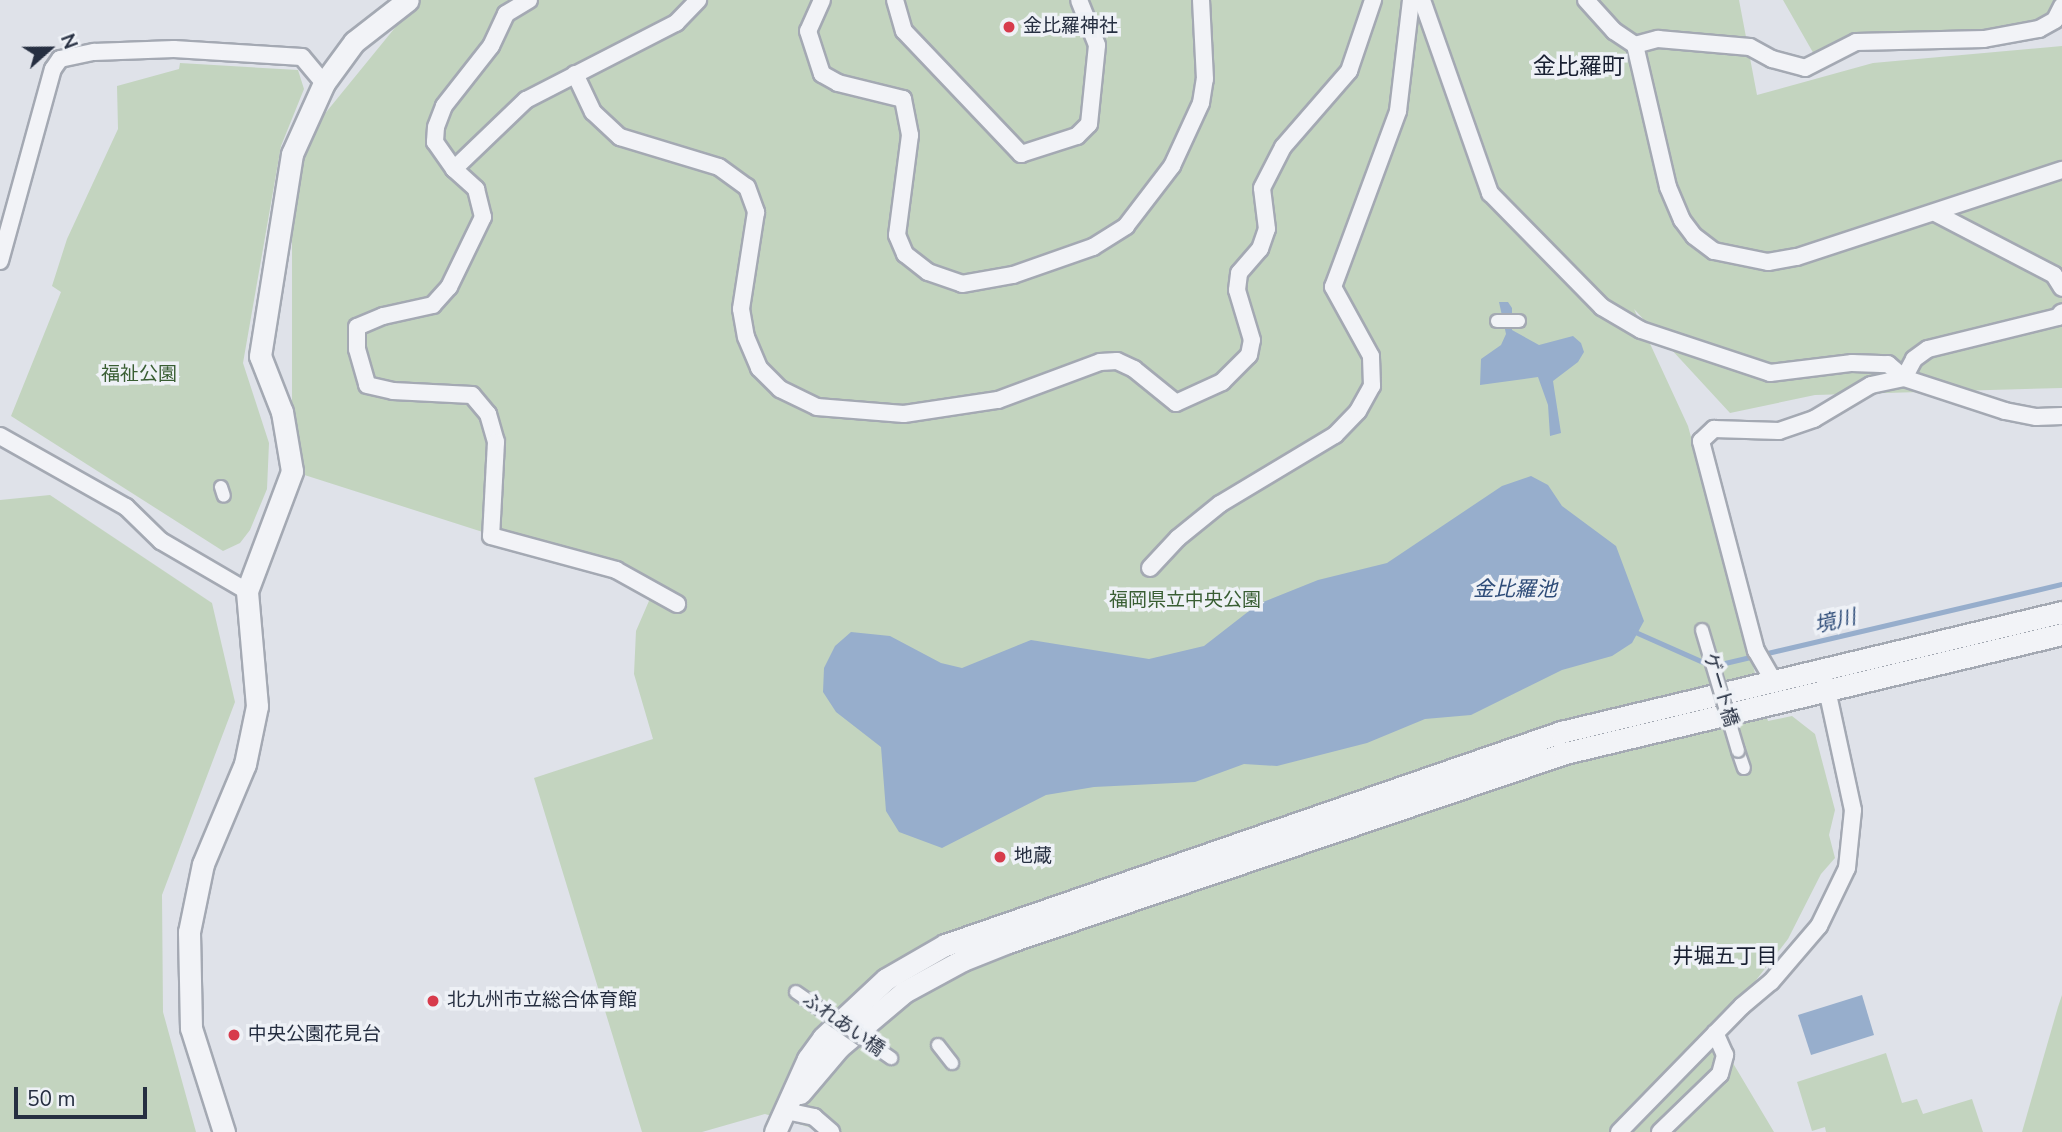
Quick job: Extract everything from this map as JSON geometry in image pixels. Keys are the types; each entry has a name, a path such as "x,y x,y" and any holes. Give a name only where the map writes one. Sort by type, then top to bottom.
{"street":[{"path":"224,1132 191,1028 189,932 203,864 245,764 257,706 247,591 280,510 292,471 282,412 260,356 292,154 324,83 354,42 408,0"},
{"path":"529,0 503,7 491,46 444,106 436,127 435,142 454,169 476,189 483,216 449,287 433,305 383,316 357,327 357,349 367,385 393,391 472,396 488,414 496,442 491,536 616,570 677,604"},
{"path":"454,169 526,100 676,23 698,0"},
{"path":"822,0 808,31 822,74 838,83 903,99 910,135 897,235 905,254 928,272 962,284 1013,275 1093,247 1126,226 1172,166 1201,103 1205,79 1201,0"},
{"path":"895,0 904,31 1021,155 1077,136 1089,124 1097,45 1079,0"},
{"path":"575,74 593,112 620,137 719,167 747,187 756,212 741,309 746,337 759,368 780,389 817,407 904,414 998,400 1100,362 1117,361 1135,369 1176,403 1222,382 1249,355 1252,340 1237,290 1239,273 1260,249 1266,229 1262,188 1283,147 1349,71 1373,0"},
{"path":"1150,568 1178,538 1220,504 1335,435 1358,411 1372,386 1371,355 1333,287 1398,111 1411,0"},
{"path":"1422,0 1490,193 1602,307 1641,330 1770,373 1853,363 1888,364 1904,378 2005,411 2036,417 2062,416"},
{"path":"1586,0 1614,31 1635,45 1668,187 1682,220 1694,236 1714,251 1768,262 1937,214 2062,170"},
{"path":"1635,45 1658,39 1750,47 1772,59 1805,68 1856,42 1984,39 2039,29 2055,20 2062,6"},
{"path":"0,261 53,69 60,59 94,52 174,49 302,57 324,83"},
{"path":"1937,214 2054,275 2062,288"},
{"path":"1904,378 1914,359 1928,349 2058,317 2062,312"},
{"path":"1497,321 1519,321"},
{"path":"1773,680 1756,652 1701,441 1714,429 1779,431 1814,419 1871,385 1904,378"},
{"path":"0,436 126,507 161,541 247,591"},
{"path":"786,1111 839,1047 872,1017 904,992 963,960 1565,753 2062,612"},
{"name":"ゲート橋","path":"1702,630 1744,768"},
{"path":"775,1132 808,1059 823,1038 887,979 945,945 1421,777 1561,732 1773,680 1825,679 2062,634"},
{"path":"1619,1132 1715,1033 1771,982 1819,926 1847,868 1853,810 1825,679"},
{"name":"ふれあい橋","path":"796,992 891,1058"},
{"path":"1660,1132 1720,1074 1726,1055 1715,1033"},
{"path":"939,1045 951,1063"},
{"path":"786,1111 814,1117 831,1132"}],"green space":[{"name":"福岡県立中央公園","path":"398,0 1739,0 1757,95 1873,63 2062,46 2062,388 1815,395 1730,413 1634,309 1688,426 1768,721 1792,716 1815,734 1835,810 1829,835 1835,858 1821,874 1788,939 1715,1033 1774,1132 825,1132 765,1114 702,1132 642,1132 534,778 653,739 634,674 636,631 655,587 292,471 292,154 398,24"},
{"path":"1783,0 2062,0 2039,29 1856,42 1819,63"},
{"name":"福祉公園","path":"180,63 298,70 304,89 281,146 243,363 269,443 267,489 250,530 240,543 223,551 11,416 61,292 52,286 67,239 118,129 117,86 179,69"},
{"path":"50,495 212,603 235,702 162,895 163,1012 196,1132 0,1132 0,500"},
{"path":"2062,995 2062,1132 2022,1132 2058,1007"},
{"path":"1886,1053 1902,1103 1917,1099 1923,1114 1972,1099 1983,1132 1826,1132 1825,1127 1812,1131 1797,1082"}],"water":[{"path":"1499,302 1508,302 1512,308 1512,330 1539,345 1573,336 1581,343 1584,352 1578,362 1553,381 1561,433 1550,436 1548,405 1538,377 1480,385 1481,359 1501,345 1506,334"},
{"name":"金比羅池","path":"1531,476 1548,485 1562,506 1616,546 1644,621 1632,643 1612,656 1562,670 1471,715 1425,719 1367,743 1277,766 1244,764 1195,782 1094,787 1046,795 942,848 899,832 886,811 881,747 836,712 823,692 824,668 835,646 851,632 890,636 941,663 962,668 1031,640 1149,659 1204,646 1258,604 1318,580 1387,563 1502,486"},
{"path":"1862,995 1874,1035 1811,1055 1798,1015"}],"waterway":[{"name":"境川","path":"1633,631 1712,666 2062,584"}],"place":[{"name":"金比羅神社","path":"1009,27"},
{"name":"地蔵","path":"1000,857"},
{"name":"北九州市立総合体育館","path":"433,1001"},
{"name":"中央公園花見台","path":"234,1035"}],"district":[{"name":"金比羅町","path":"1579,67"},
{"name":"井堀五丁目","path":"1725,956"}]}
